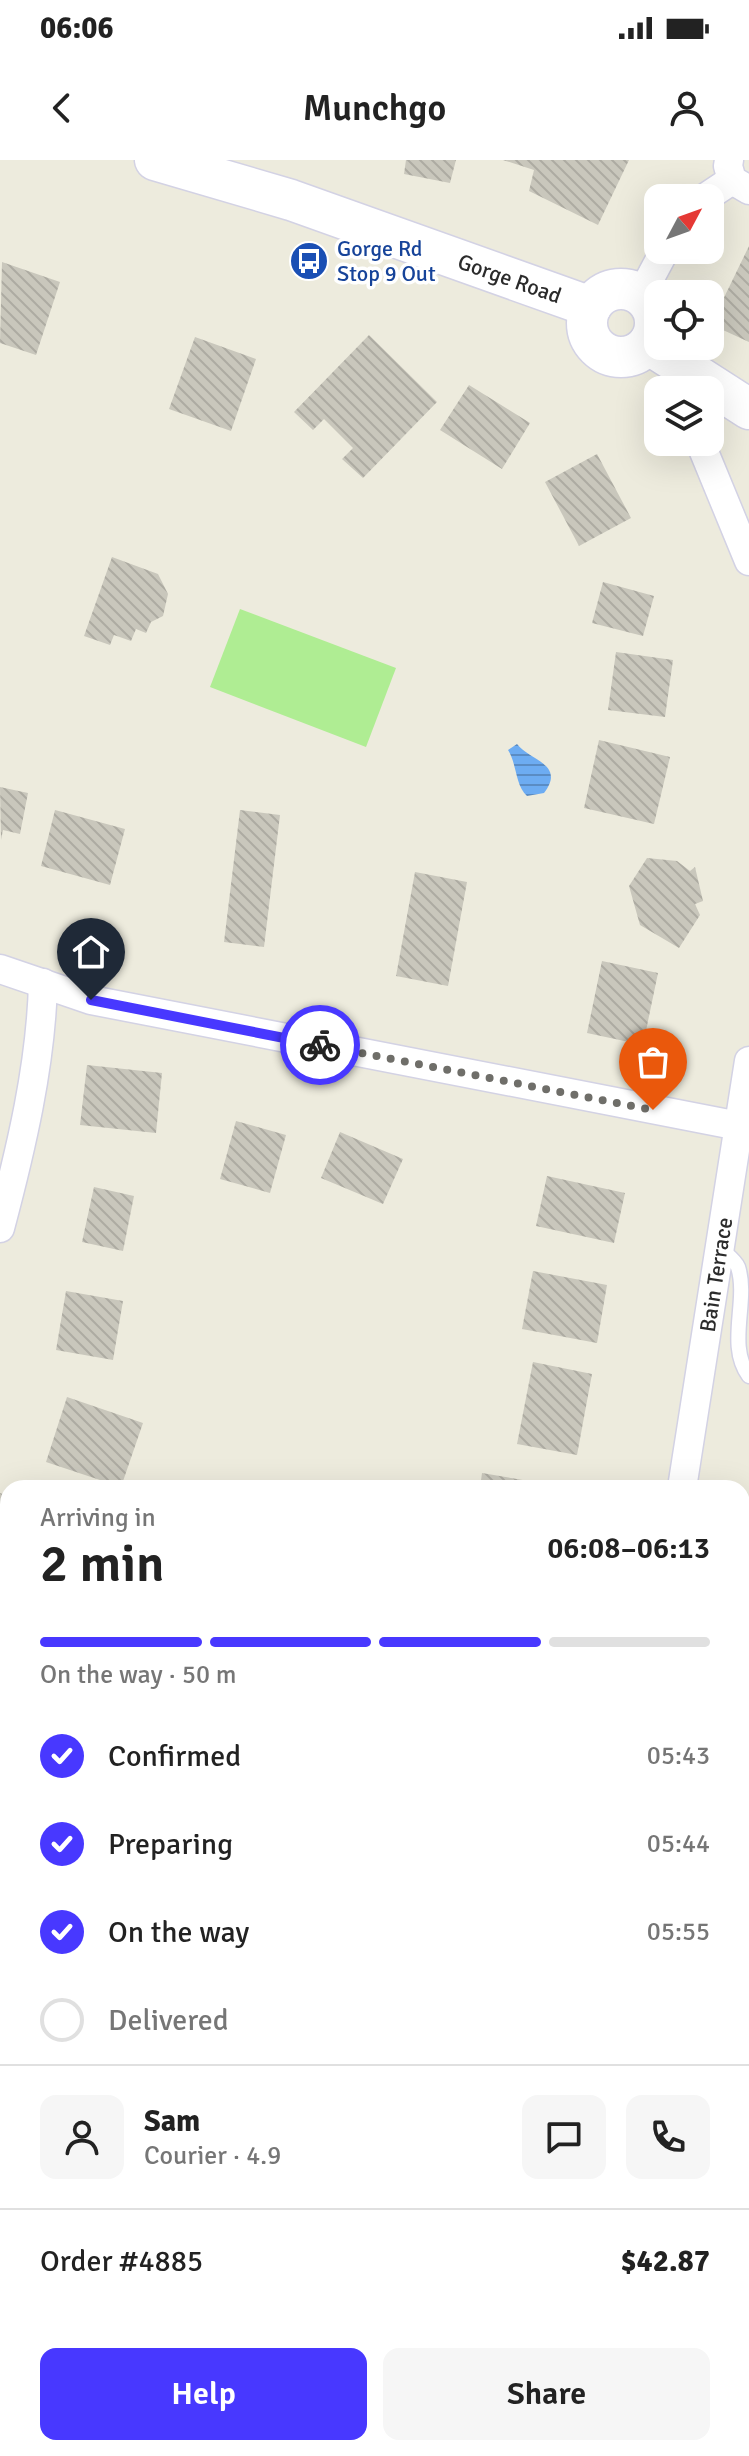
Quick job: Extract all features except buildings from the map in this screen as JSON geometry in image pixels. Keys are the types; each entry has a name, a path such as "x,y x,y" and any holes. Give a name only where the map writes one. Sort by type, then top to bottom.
{"street":[{"name":"Gorge Road","path":"155,160 291,200 591,307"},
{"path":"641,295 658,264"},
{"path":"644,298 630,290 618,289 598,298 588,318 592,339 608,354 630,356 644,347"},
{"path":"666,360 685,376"},
{"path":"724,397 749,409"},
{"path":"706,456 749,561"},
{"path":"0,969 91,1000 739,1126"},
{"path":"0,1228 13,1179 42,1024 43,983"},
{"name":"Bain Terrace","path":"683,1480 749,1061"}],"lane":[{"path":"720,1248 737,1265 743,1287 739,1337 743,1368 749,1376"}],"green space":[{"path":"240,609 396,668 366,747 210,687"}],"water":[{"path":"517,744 549,769 550,783 544,793 527,796 523,791 508,750"}],"way so far":[{"path":"320,1045 653,1110"}],"place":[{"name":"Gorge Rd Stop 9 Out","path":"309,261"}],"route":[{"path":"91,1000 320,1045"}]}
